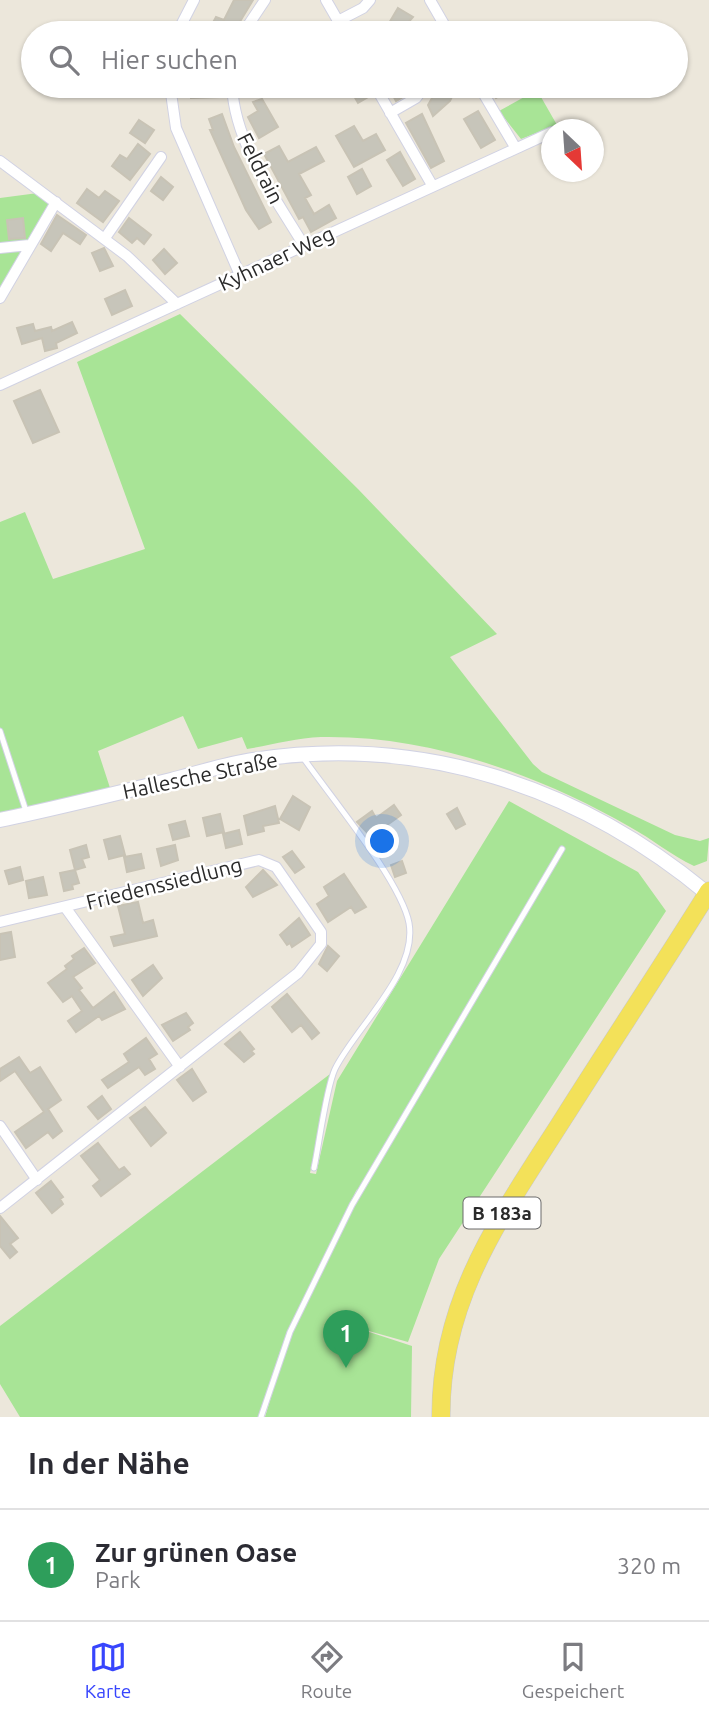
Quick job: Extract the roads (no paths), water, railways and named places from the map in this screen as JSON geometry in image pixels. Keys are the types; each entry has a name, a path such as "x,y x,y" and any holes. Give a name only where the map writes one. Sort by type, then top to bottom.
{"main road":[{"name":"B 183a","path":"441,1417 446,1345 465,1289 496,1223 709,893"}],"street":[{"path":"183,21 194,0"},
{"path":"251,21 265,0"},
{"path":"326,0 338,21 363,8 370,0"},
{"path":"430,0 442,21"},
{"path":"172,98 176,128 189,162 240,275"},
{"name":"Feldrain","path":"234,98 237,120 253,158 303,244"},
{"path":"382,98 432,185"},
{"path":"390,113 416,98"},
{"path":"486,98 515,147"},
{"name":"Kyhnaer Weg","path":"0,384 541,136"},
{"path":"105,238 161,157"},
{"path":"0,162 105,238 177,304"},
{"path":"0,298 56,202"},
{"path":"0,248 29,245"},
{"name":"Hallesche Straße","path":"0,820 251,760 300,754 384,754 458,766 525,785 602,820 648,847 709,893"},
{"name":"Friedenssiedlung","path":"0,922 259,860 276,867 321,932 321,944 298,973 0,1208"},
{"name":"Friedenssiedlung","path":"65,907 180,1067"},
{"path":"0,1126 37,1180"}],"lane":[{"path":"0,731 27,814"},
{"path":"300,754 400,897 409,925 405,957 367,1025 335,1070 314,1168"},
{"path":"261,1417 289,1332 355,1198 562,849"}],"place":[{"name":"Zur grünen Oase","path":"346,1368"}]}
